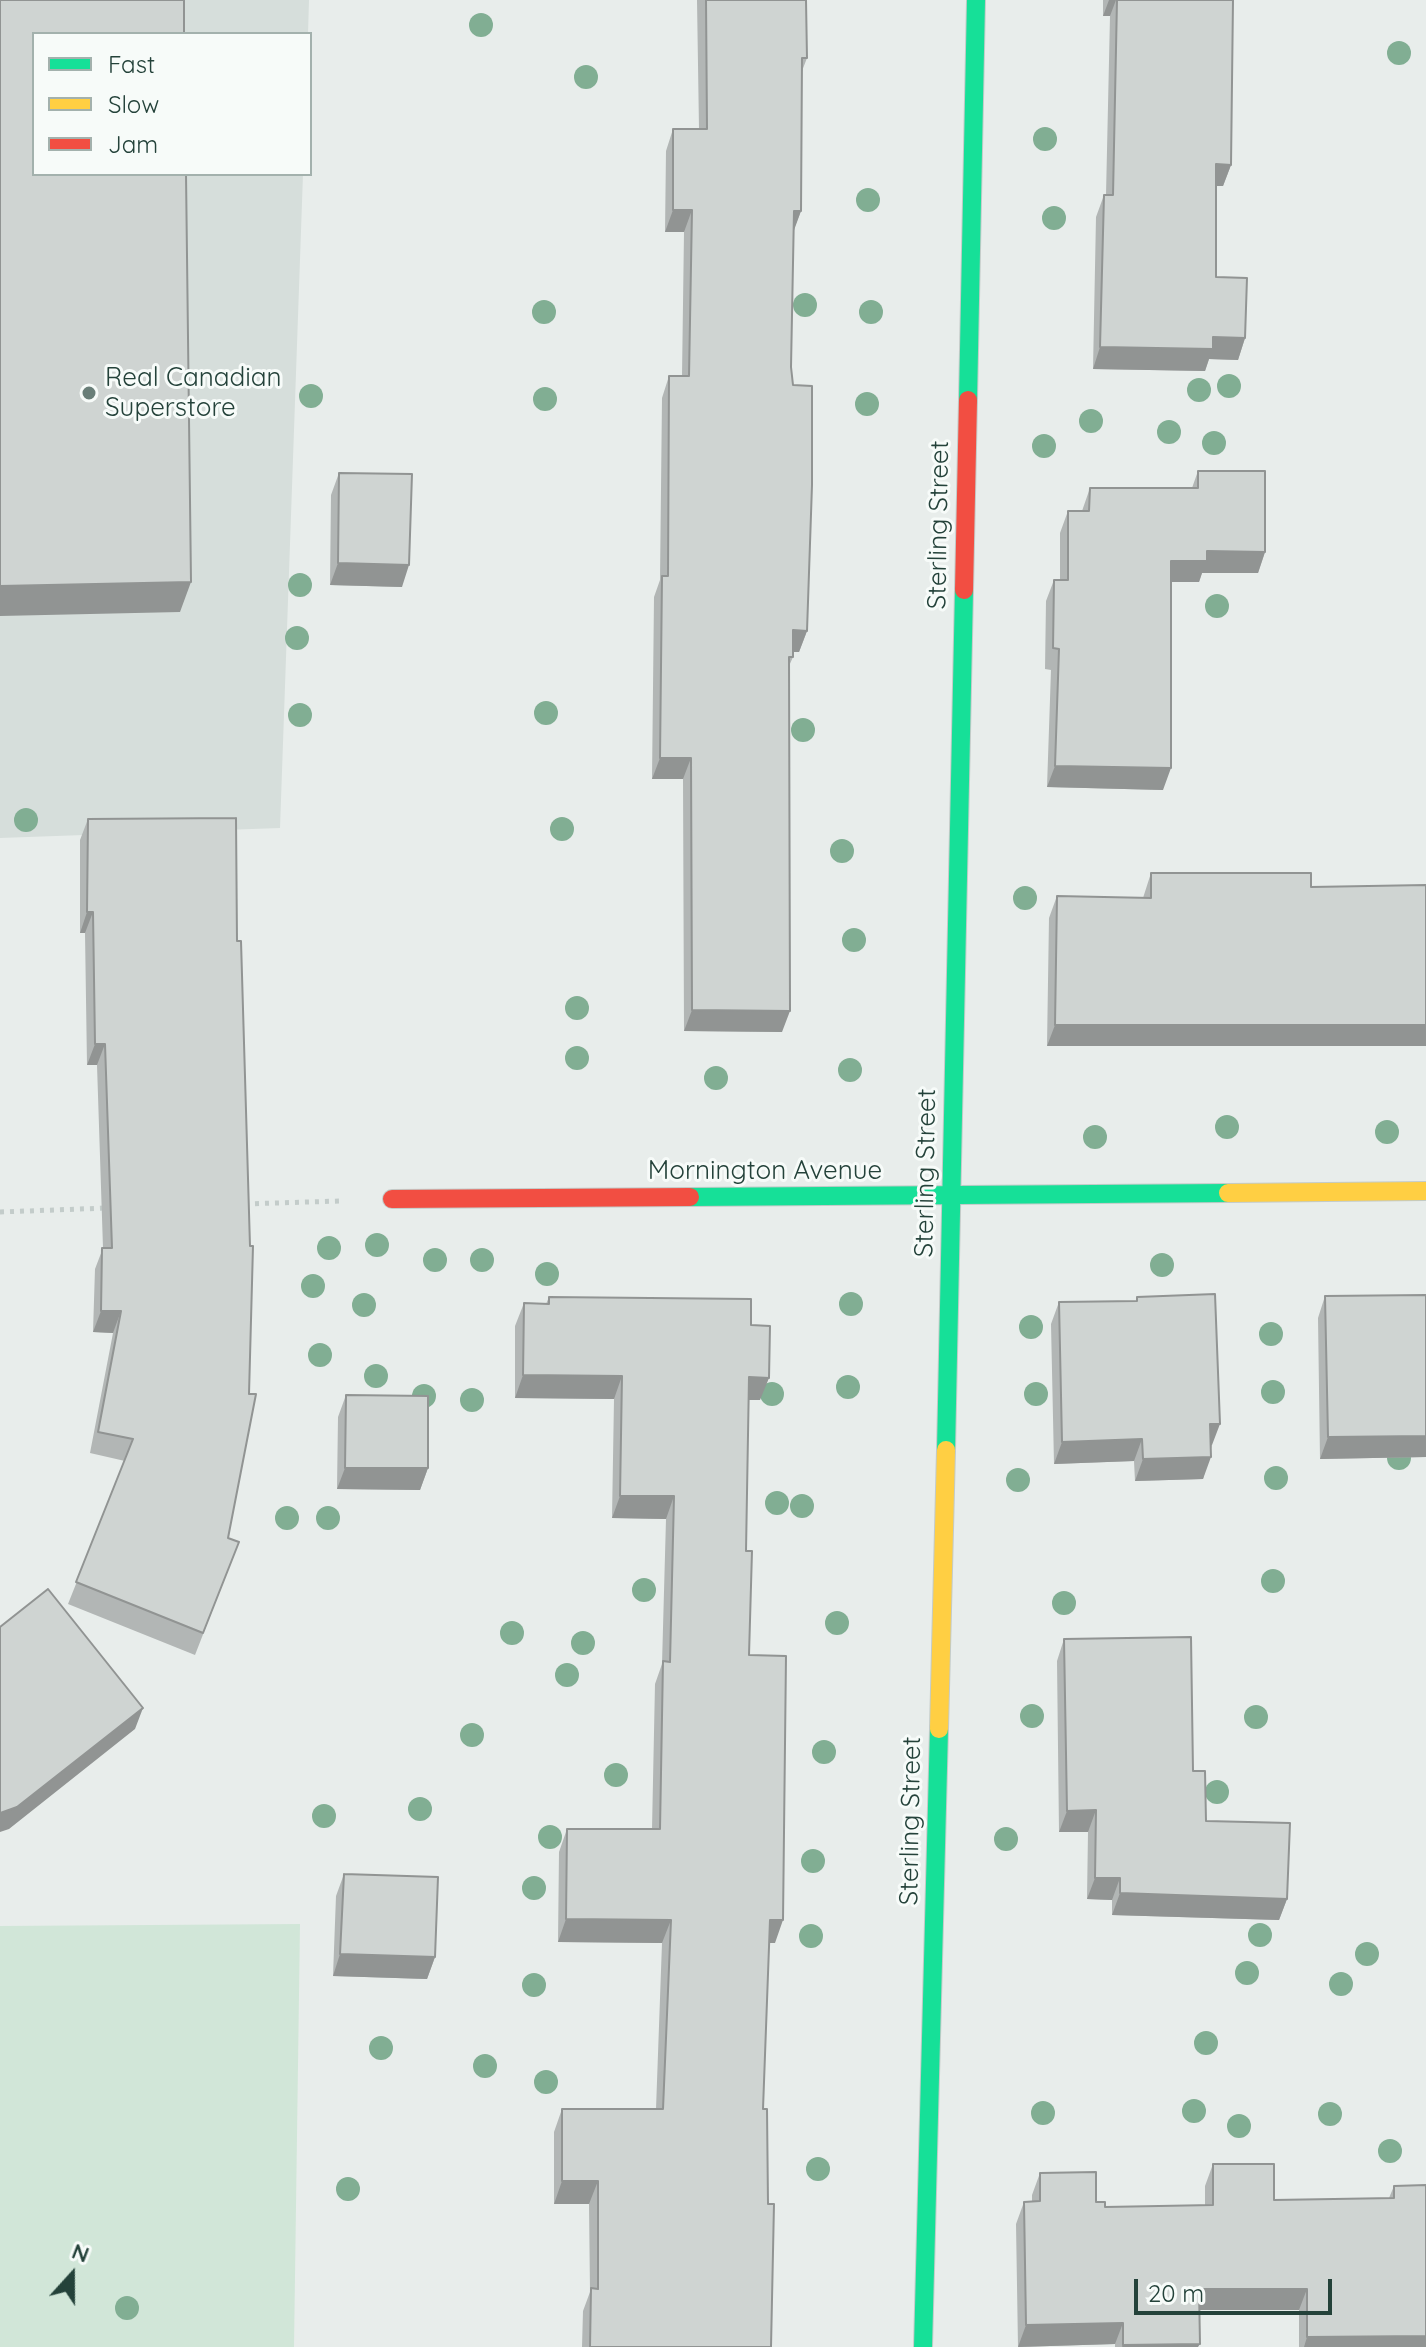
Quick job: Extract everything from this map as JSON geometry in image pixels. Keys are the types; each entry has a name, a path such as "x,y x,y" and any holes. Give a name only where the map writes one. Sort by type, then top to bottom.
{"street":[{"name":"Sterling Street","path":"923,2347 952,1195 976,0"},
{"name":"Mornington Avenue","path":"392,1199 1426,1191"}],"path":[{"path":"235,1204 392,1199"},
{"path":"0,1212 110,1208"}],"shaded area":[{"path":"0,0 309,0 308,32 32,32 32,176 303,176 280,828 0,838"}],"green space":[{"path":"300,1924 294,2347 0,2347 0,1926"}],"building":[{"name":"Real Canadian Superstore","path":"0,0 184,0 184,32 32,32 32,176 186,176 191,582 0,586"},
{"path":"706,0 806,0 807,58 802,58 801,211 794,211 791,367 793,385 812,386 812,485 807,631 793,630 793,657 789,657 790,1011 692,1010 691,758 660,758 662,576 668,576 669,376 689,376 692,210 673,210 673,129 707,129"},
{"path":"1117,0 1233,0 1231,165 1216,164 1216,277 1247,278 1245,338 1213,337 1213,349 1100,347 1104,195 1113,195"},
{"path":"1198,471 1265,471 1265,552 1207,551 1207,561 1171,561 1171,768 1055,766 1059,649 1053,648 1054,580 1068,580 1068,511 1089,511 1090,488 1198,488"},
{"path":"339,473 412,474 409,565 338,563"},
{"path":"236,818 237,941 241,941 250,1246 253,1246 249,1394 256,1394 228,1538 239,1542 203,1633 76,1582 133,1439 98,1432 121,1311 101,1311 102,1248 112,1248 105,1044 95,1044 93,912 87,912 88,819"},
{"path":"1151,873 1311,873 1311,887 1426,885 1426,1025 1055,1025 1057,896 1151,898"},
{"path":"1215,1294 1220,1424 1210,1424 1211,1457 1143,1459 1142,1439 1062,1442 1059,1302 1137,1301 1137,1297"},
{"path":"1426,1295 1426,1436 1328,1437 1325,1296"},
{"path":"549,1297 751,1299 751,1325 770,1326 769,1378 749,1377 746,1551 752,1551 749,1655 786,1656 783,1920 770,1920 763,2109 767,2109 768,2204 774,2204 771,2347 590,2347 591,2288 598,2289 598,2181 562,2181 562,2109 663,2109 671,1920 566,1919 567,1829 660,1829 663,1661 670,1662 674,1496 620,1496 622,1376 523,1375 524,1303 549,1304"},
{"path":"346,1395 428,1396 428,1468 345,1468"},
{"path":"48,1589 143,1708 17,1807 0,1813 0,1627"},
{"path":"1191,1637 1193,1771 1205,1771 1206,1821 1290,1823 1287,1899 1120,1893 1120,1878 1095,1878 1096,1810 1067,1811 1064,1639"},
{"path":"344,1874 438,1877 435,1957 340,1954"},
{"path":"1213,2164 1274,2164 1274,2200 1394,2198 1394,2186 1426,2185 1426,2336 1307,2337 1307,2289 1199,2289 1200,2344 1123,2345 1123,2323 1026,2325 1024,2202 1040,2201 1040,2173 1096,2172 1096,2202 1105,2202 1105,2207 1213,2205"}],"traffic: fast":[{"path":"968,400 976,0"},
{"path":"946,1450 964,590"},
{"path":"690,1197 1228,1193"},
{"path":"923,2347 939,1729"}],"traffic: slow":[{"path":"1228,1193 1426,1191"},
{"path":"939,1729 946,1450"}],"traffic: jam":[{"path":"964,590 968,400"},
{"path":"392,1199 690,1197"}],"place":[{"name":"Real Canadian Superstore","path":"89,393"}]}
